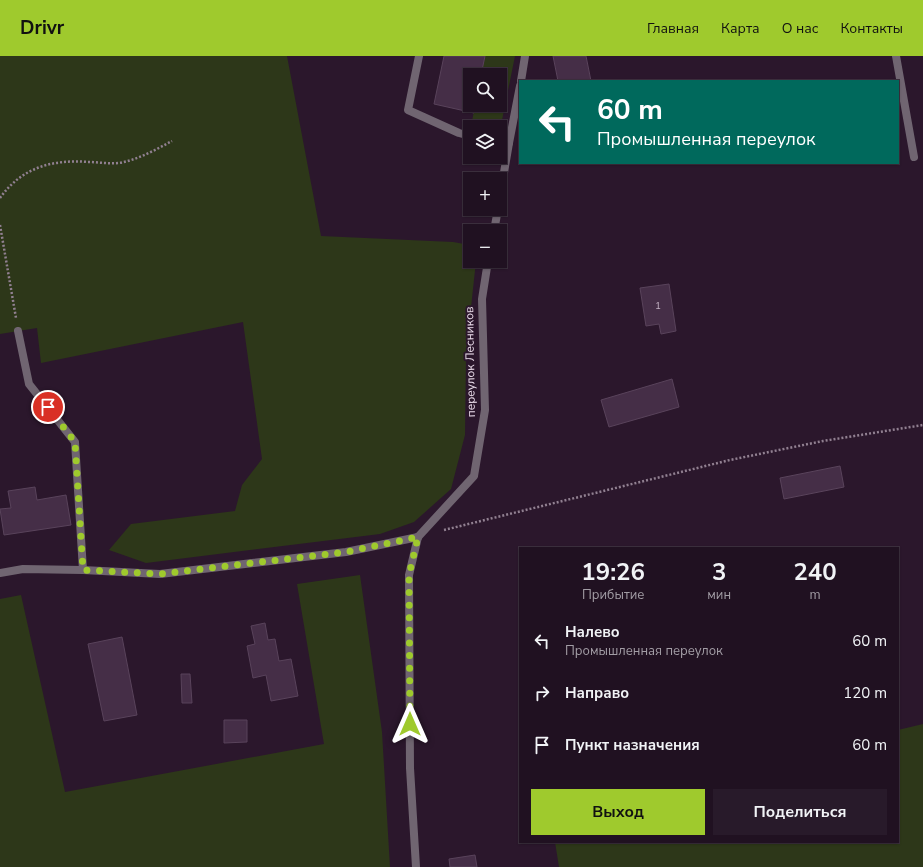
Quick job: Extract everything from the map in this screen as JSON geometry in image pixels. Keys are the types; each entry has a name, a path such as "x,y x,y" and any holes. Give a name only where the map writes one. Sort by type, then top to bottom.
{"street":[{"path":"419,56 408,110 463,134"},
{"path":"521,80 526,56"},
{"path":"896,56 914,157"},
{"path":"504,172 519,91"},
{"name":"переулок Лесников","path":"418,537 474,476 485,410 482,299 487,268"},
{"path":"18,331 29,384 75,442 83,570"},
{"path":"0,573 24,569 160,574 346,552 418,537 409,575 410,768 416,867"}],"path":[{"path":"0,198 8,187 24,176 49,163 67,161 124,162 172,141"},
{"path":"0,225 18,331"},
{"path":"441,531 730,460 823,441 923,425"}],"green space":[{"path":"0,56 287,56 321,236 453,242 463,244 463,268 475,268 466,354 465,435 451,489 414,522 380,534 146,563 109,550 131,524 235,511 242,485 262,459 243,322 41,363 37,328 0,334"},
{"path":"485,56 515,56 507,95 507,68 482,68"},
{"path":"474,112 504,112 502,120 472,120"},
{"path":"360,575 382,732 390,867 0,867 0,599 21,595 65,792 324,744 297,584"},
{"path":"923,724 923,867 559,867 555,843 899,843 899,730"}],"building":[{"path":"444,56 485,56 482,68 463,68 463,111 434,104"},
{"path":"553,56 586,56 591,80 558,80"},
{"path":"669,284 676,331 661,334 659,324 646,326 640,288"},
{"path":"672,379 679,407 609,427 601,400"},
{"path":"840,466 844,487 784,499 780,478"},
{"path":"35,487 37,500 66,495 71,525 4,535 0,509 11,508 8,491"},
{"path":"265,623 268,640 275,639 279,661 291,659 298,696 271,701 266,675 253,678 247,646 255,644 251,626"},
{"path":"122,637 137,715 104,721 88,644"},
{"path":"181,674 190,674 192,703 182,703"},
{"path":"224,720 247,720 247,742 224,743"},
{"path":"475,855 477,867 450,867 449,859"}],"route":[{"path":"48,407 75,442 83,570 160,574 346,552 418,537 409,575 410,724"}]}
